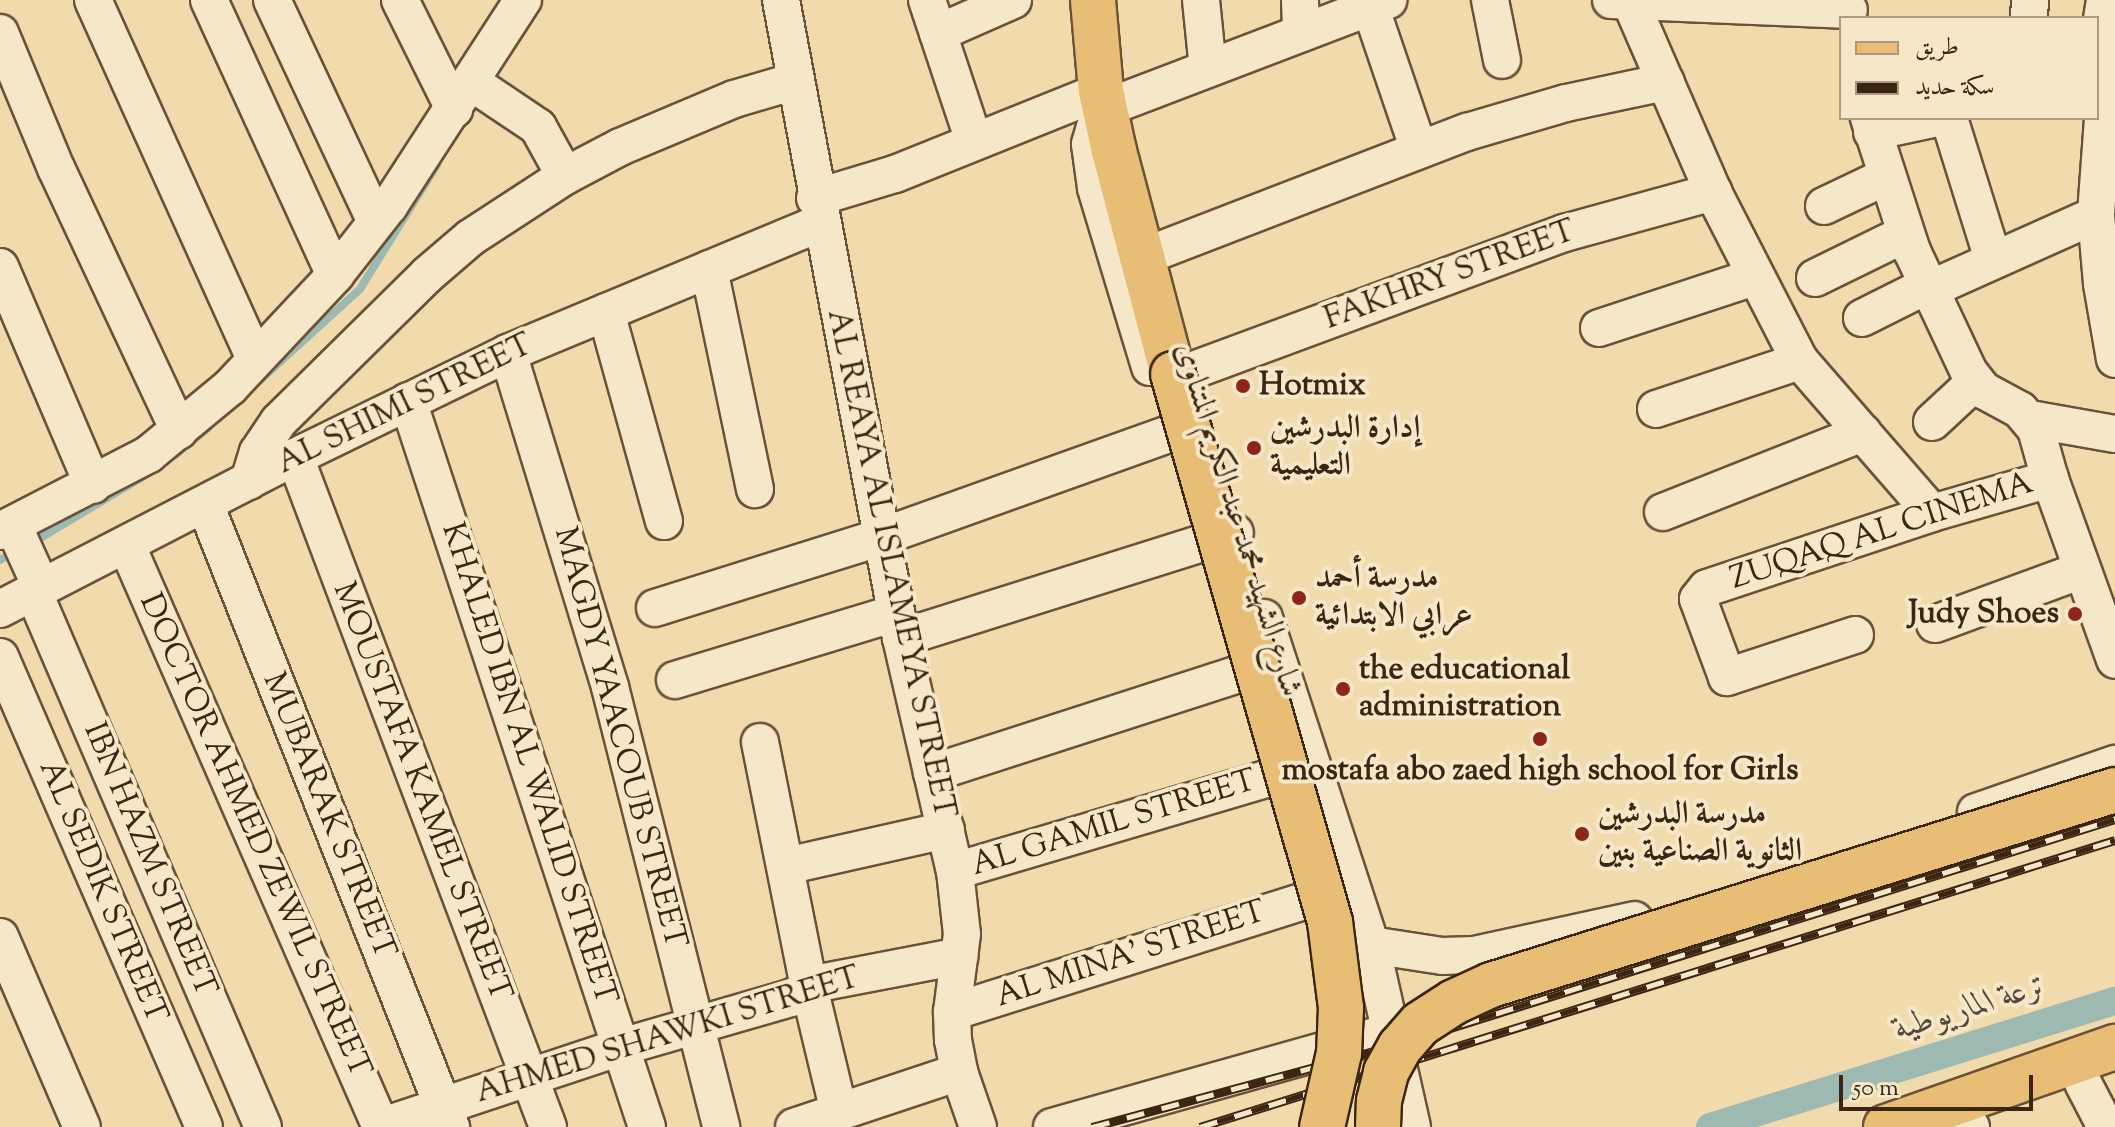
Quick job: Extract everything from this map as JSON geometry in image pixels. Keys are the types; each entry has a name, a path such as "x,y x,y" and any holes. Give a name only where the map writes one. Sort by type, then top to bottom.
{"main road":[{"path":"1093,0 1129,216 1182,373 1330,922 1338,963 1341,1008 1339,1053 1322,1127"},
{"path":"1400,1124 1379,1101 1386,1072 1400,1047 1420,1024 1454,1002 1491,985 2115,790"},
{"path":"1886,1127 2115,1047"},
{"path":"1964,1125 2099,1078"}],"street":[{"path":"93,0 255,359"},
{"path":"209,0 335,275"},
{"path":"272,0 376,222"},
{"path":"400,0 462,95 538,127 565,176"},
{"path":"6,528 149,454 230,387 335,275 376,222 523,0"},
{"name":"AL REAYA AL ISLAMEYA STREET","path":"781,0 881,537 962,911 952,1012 959,1072 978,1127"},
{"path":"974,141 933,17 1013,0"},
{"name":"شارع الشهيد محمد عبد الكريم المتناوى","path":"1113,0 1110,97 1158,251 1219,538 1241,673 1354,1041"},
{"path":"1201,0 1208,69"},
{"path":"1490,0 1502,60"},
{"path":"2105,0 2100,30 2109,39 2109,106 2096,215 2109,283 2114,347"},
{"path":"1849,9 1669,1 1621,2 1666,82 1713,192 1754,277 1800,361 1932,513"},
{"path":"1379,3 1419,150"},
{"name":"AL SHIMI STREET","path":"0,609 408,401 508,353 709,269 895,174 974,141 1208,69 1301,17 1379,3"},
{"path":"0,33 56,168 179,431"},
{"path":"249,481 258,452 279,421 427,275 470,238 565,176 676,121 795,81"},
{"path":"1158,251 1419,150 1553,107 1666,82"},
{"name":"شارع الشهيد محمد عبد الكريم المتناوى","path":"1110,97 1090,144 1096,188 1171,433 1219,538 1371,945 1390,1032 1400,1124"},
{"path":"1918,120 1870,125 1885,177 1927,288 1975,382 2030,419 2115,434"},
{"path":"1950,120 1993,259"},
{"path":"1824,206 1885,177"},
{"name":"FAKHRY STREET","path":"1182,373 1564,233 1713,192"},
{"path":"1862,318 2096,215"},
{"path":"1815,278 1905,234"},
{"path":"0,267 93,485"},
{"path":"709,269 755,489"},
{"path":"1599,328 1754,277"},
{"path":"606,312 664,521"},
{"name":"MAGDY YAACOUB STREET","path":"508,353 610,687 721,1127"},
{"path":"1656,409 1800,361"},
{"path":"1932,422 1975,382"},
{"name":"KHALED IBN AL WALID STREET","path":"408,401 647,1127"},
{"path":"2030,419 2050,479 2097,586 2115,660"},
{"path":"655,608 881,537 1171,433"},
{"path":"1663,512 1863,433"},
{"name":"MOUSTAFA KAMEL STREET","path":"295,457 527,1079 548,1127"},
{"name":"ZUQAQ AL CINEMA","path":"1855,635 1727,677 1698,599 1707,588 1932,513 2050,479"},
{"name":"MUBARAK STREET","path":"205,504 447,1117"},
{"name":"IBN HAZM STREET","path":"6,528 38,591 263,1127"},
{"path":"675,680 899,626 1219,538"},
{"name":"DOCTOR AHMED ZEWIL STREET","path":"127,546 380,1127"},
{"path":"1935,624 2097,586"},
{"name":"AL SEDIK STREET","path":"0,657 204,1127"},
{"path":"932,773 1241,673"},
{"path":"760,742 809,987 839,1112"},
{"path":"1371,945 1442,956 1474,955 1613,926 1779,877 2115,764"},
{"name":"AL GAMIL STREET","path":"955,871 1273,777"},
{"path":"786,866 946,830"},
{"name":"AL MINA' STREET","path":"952,1012 1310,899"},
{"path":"0,937 82,1127"},
{"name":"AHMED SHAWKI STREET","path":"380,1127 447,1117 527,1079 621,1047 791,998 809,987 959,956"},
{"path":"1052,1127 1390,1032"},
{"path":"794,1127 959,1072"},
{"path":"2099,1078 2106,1127"}],"waterway":[{"path":"259,381 360,289 437,165"},
{"path":"175,455 208,428"},
{"path":"32,543 144,476"},
{"path":"0,560 17,551"},
{"name":"ترعة الماريوطية","path":"1710,1127 2115,1001"}],"railway":[{"path":"1092,1127 1393,1046 2115,819"},
{"path":"1200,1127 2115,840"}],"place":[{"name":"Hotmix","path":"1243,386"},
{"name":"إدارة البدرشين التعليمية","path":"1254,448"},
{"name":"مدرسة أحمد عرابي الابتدائية","path":"1299,598"},
{"name":"Judy Shoes","path":"2075,614"},
{"name":"the educational administration","path":"1343,689"},
{"name":"mostafa abo zaed high school for Girls","path":"1540,739"},
{"name":"مدرسة البدرشين الثانوية الصناعية بنين","path":"1582,834"}]}
